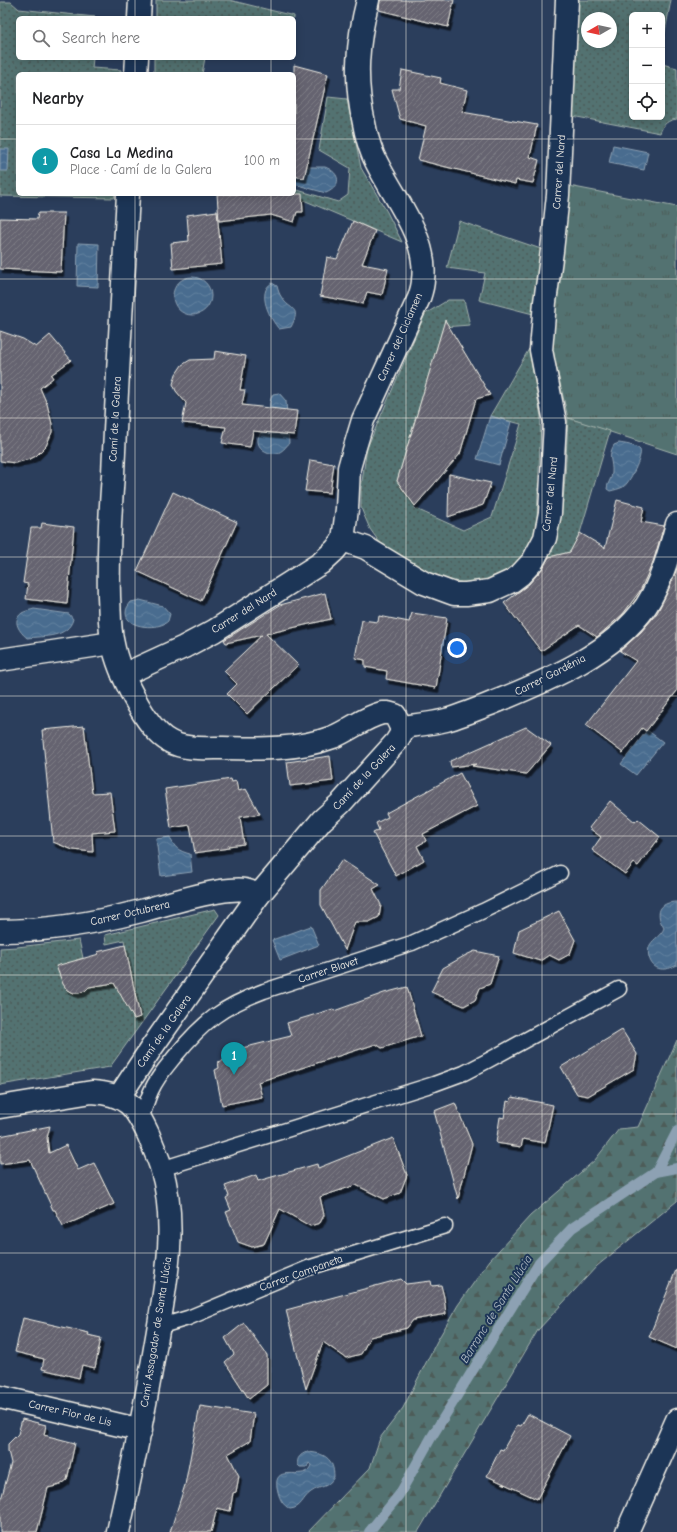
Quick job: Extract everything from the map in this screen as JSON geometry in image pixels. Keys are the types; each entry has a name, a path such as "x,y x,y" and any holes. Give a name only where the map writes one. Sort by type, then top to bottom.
{"street":[{"path":"139,16 140,0"},
{"name":"Carrer del Ciclamen","path":"343,540 347,509 349,468 354,450 369,408 419,298 424,280 423,261 416,236 373,155 361,110 357,57 361,28 368,0"},
{"name":"Carrer del Nard","path":"123,675 184,647 214,631 321,563 336,550 343,540 366,548 424,583 454,594 490,591 520,576 533,561 545,538 550,513 555,422 541,350 558,195 567,0"},
{"path":"136,72 137,60"},
{"name":"Camí de la Galera","path":"119,1096 152,1046 258,896 322,820 341,803 396,742 401,734 399,720 395,715 382,713 333,737 298,746 199,748 183,746 170,742 160,735 140,709 119,666 112,643 108,575 116,389 128,196"},
{"name":"Carrer Gardénia","path":"401,727 444,721 463,715 529,688 567,669 613,639 637,618 647,604 663,568 677,524"},
{"path":"0,660 112,643"},
{"name":"Carrer Octubrera","path":"0,931 17,931 67,926 138,912 228,890 250,890 258,896"},
{"path":"0,1106 92,1092 119,1096"},
{"name":"Camí Assagador de Santa Llúcia","path":"118,1532 141,1430 167,1267 169,1239 167,1195 162,1168 141,1120 132,1106 119,1096"},
{"name":"Carrer Flor de Lis","path":"0,1396 141,1430"},
{"path":"628,1532 677,1420"}],"lane":[{"name":"Carrer Blavet","path":"141,1120 150,1092 157,1080 195,1032 224,1009 240,1000 264,991 412,943 483,911 560,873"},
{"path":"162,1168 434,1084 464,1073 619,989"},
{"name":"Carrer Campaneta","path":"158,1327 188,1318 308,1268 445,1226"}],"green space":[{"path":"156,0 229,0 294,16 156,16"},
{"path":"578,0 671,0 665,31 665,12 629,12 629,120 665,120 665,65 677,68 677,119 666,123 660,133 572,116"},
{"path":"0,2 11,2 19,9 86,16 16,16 16,60 93,60 92,68 121,70 121,72 16,72 16,196 114,196 114,198 0,196"},
{"path":"154,60 205,60 202,72 154,72"},
{"path":"328,97 347,99 361,168 387,212 402,242 301,199 296,195 296,190 338,202 348,195 350,168 319,150"},
{"path":"569,186 677,207 677,454 568,418 551,344"},
{"path":"459,221 541,249 533,314 479,300 485,273 447,268"},
{"path":"448,300 464,300 470,325 443,327 397,481 415,506 414,508 463,530 492,517 521,424 490,416 529,349 541,417 537,519 529,547 520,561 510,571 497,578 481,583 464,583 430,576 380,543 370,529 361,508 361,488 367,448 425,314"},
{"path":"568,418 610,431 580,533 570,552 546,558 556,538 561,513"},
{"path":"215,909 219,915 110,1067 0,1085 0,948 79,940 83,958 76,960 67,990 79,993 89,987 132,979 124,940 106,944 105,935"},
{"path":"677,1040 677,1201 597,1266 538,1330 418,1532 308,1532 370,1468 380,1438 403,1408 437,1341 458,1305 490,1260 530,1216 595,1160 619,1129 638,1127"}],"water":[{"path":"613,145 648,152 644,170 609,163"},
{"path":"0,149 9,149 8,171 0,171"},
{"path":"296,167 325,167 337,176 337,183 335,187 326,193 296,185"},
{"path":"78,243 99,244 98,287 77,286"},
{"path":"188,277 196,277 203,280 208,285 211,296 208,307 203,312 196,315 188,315 181,312 176,307 173,300 173,292 176,285 181,280"},
{"path":"272,283 277,286 279,294 295,312 291,327 279,329 275,325 266,306 265,293 267,287"},
{"path":"279,393 286,401 289,443 281,452 271,453 260,447 258,439 259,435 269,423 271,398 273,394"},
{"path":"490,416 511,422 499,465 477,459"},
{"path":"619,443 636,447 640,450 640,453 635,470 626,485 610,491 607,489 612,475 611,453 614,445"},
{"path":"140,600 163,606 170,614 168,621 164,624 151,627 137,625 131,622 127,618 127,608 131,602"},
{"path":"34,609 69,614 73,619 66,630 61,633 27,638 19,630 17,619 22,613"},
{"path":"647,730 663,742 636,775 621,764"},
{"path":"170,837 173,844 177,848 190,854 192,872 161,876 156,839"},
{"path":"677,902 677,965 660,969 651,962 648,954 649,948 664,928 659,914 660,910 666,904"},
{"path":"311,926 319,945 280,960 272,940"},
{"path":"307,1452 323,1455 327,1458 332,1465 334,1477 326,1485 308,1494 300,1505 290,1509 284,1504 278,1492 278,1478 281,1475 301,1473 309,1470 312,1465 309,1463 307,1467 300,1467 298,1465 298,1460 300,1457"}],"building":[{"path":"380,0 454,0 448,27 379,10"},
{"path":"294,65 328,74 304,178 296,176 296,72 294,72"},
{"path":"402,70 441,78 440,83 467,90 462,112 537,125 530,157 539,160 533,183 516,180 515,184 418,160 426,126 400,119 392,89 399,89"},
{"path":"296,194 302,194 303,212 297,212 294,222 271,215 219,221 217,196 296,196"},
{"path":"217,211 222,264 173,269 171,243 189,241 187,215"},
{"path":"38,213 64,213 61,272 0,269 0,218 37,219"},
{"path":"353,221 375,231 362,264 388,269 382,295 367,292 363,304 320,296 327,257 337,259"},
{"path":"445,320 490,395 476,399 460,454 415,506 397,481"},
{"path":"0,331 23,339 36,347 50,335 71,360 51,375 53,378 40,388 47,404 52,424 52,432 46,446 36,456 15,463 0,461"},
{"path":"215,351 246,356 240,390 245,390 242,405 297,411 294,435 253,431 250,447 222,443 226,427 182,423 186,403 176,391 173,384 176,374 182,365 190,360 214,359"},
{"path":"310,460 334,464 330,493 305,491"},
{"path":"449,474 491,483 483,505 448,517"},
{"path":"173,492 237,522 201,601 137,571"},
{"path":"617,500 644,507 641,522 664,526 653,562 640,591 623,614 597,637 579,625 541,651 504,603 529,584 542,569 549,557 570,552 580,533 605,548"},
{"path":"42,523 74,527 67,604 26,599 28,584 23,583 31,528 41,528"},
{"path":"677,568 677,691 646,731 642,728 623,753 586,725 636,661 620,651 641,632 657,613"},
{"path":"325,593 331,619 266,634 298,665 247,714 227,694 237,684 224,671 262,635 226,643 224,640 280,605"},
{"path":"412,613 447,618 436,688 386,679 387,671 365,667 365,660 355,658 362,620 378,622 379,616 409,622"},
{"path":"84,726 92,793 110,792 115,831 92,833 93,852 73,850 53,842 42,730"},
{"path":"526,727 551,745 526,774 472,766 476,764 451,767 450,761"},
{"path":"330,756 333,781 290,786 287,762"},
{"path":"460,773 477,806 423,834 426,841 417,846 424,860 396,876 373,833 379,830 376,823 388,817 386,813"},
{"path":"231,779 232,782 236,781 238,791 246,789 260,814 240,817 244,844 228,846 229,848 195,853 190,825 171,828 165,789"},
{"path":"610,801 635,822 638,819 660,837 638,866 634,863 625,874 592,850 601,837 589,828"},
{"path":"342,860 380,885 373,889 381,905 379,917 369,922 355,922 345,950 321,905 321,890"},
{"path":"559,911 575,940 570,954 559,960 549,955 540,961 514,953 519,930"},
{"path":"125,945 140,1017 134,1019 114,983 89,987 85,991 74,993 67,990 63,984 56,966 99,954 97,952"},
{"path":"475,951 499,956 490,984 480,988 475,1000 464,1006 431,992 443,968"},
{"path":"407,987 421,1036 382,1048 376,1044 258,1082 262,1097 222,1105 215,1070 219,1068 218,1062 235,1057 234,1050 291,1036 287,1023 333,1009 334,1011 384,993"},
{"path":"622,1030 637,1054 634,1069 588,1096 577,1094 561,1067"},
{"path":"512,1097 553,1105 545,1143 523,1139 521,1147 496,1143 500,1117 504,1118 507,1101 510,1102"},
{"path":"455,1103 472,1144 458,1199 434,1111"},
{"path":"50,1126 47,1138 49,1153 66,1145 78,1170 94,1163 114,1204 63,1226 55,1210 53,1210 30,1160 0,1164 0,1136"},
{"path":"393,1138 407,1175 400,1193 384,1199 356,1185 320,1197 324,1215 320,1223 310,1226 280,1209 264,1244 252,1247 238,1242 226,1212 231,1210 226,1198 229,1196 225,1186 256,1175 258,1181 317,1164 318,1168"},
{"path":"677,1270 677,1349 649,1337"},
{"path":"401,1279 406,1284 431,1281 432,1286 441,1285 446,1314 413,1320 407,1328 370,1337 361,1354 346,1358 323,1342 306,1389 286,1310"},
{"path":"23,1318 89,1333 88,1335 101,1338 95,1368 82,1365 79,1378 42,1369 44,1359 15,1352"},
{"path":"244,1323 267,1355 267,1385 249,1399 225,1362 234,1354 225,1338"},
{"path":"200,1406 254,1414 250,1441 228,1454 239,1476 236,1492 233,1493 230,1511 217,1508 211,1532 170,1532 185,1485"},
{"path":"528,1414 570,1436 537,1499 487,1476 500,1449 503,1450 517,1425 521,1426"},
{"path":"22,1419 46,1425 44,1435 75,1443 67,1480 60,1485 48,1488 37,1532 0,1532 0,1503 11,1463 8,1444 18,1434"}],"waterway":[{"name":"Barranc de Santa Llúcia","path":"369,1532 399,1495 431,1438 539,1263 572,1228 656,1172 677,1131"},
{"path":"656,1172 677,1168"}],"place":[{"name":"Casa La Medina","path":"234,1075"}]}
